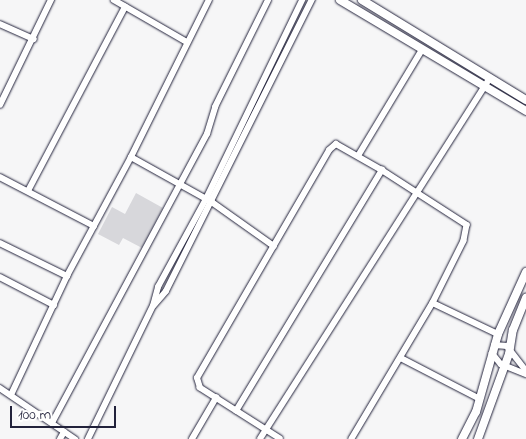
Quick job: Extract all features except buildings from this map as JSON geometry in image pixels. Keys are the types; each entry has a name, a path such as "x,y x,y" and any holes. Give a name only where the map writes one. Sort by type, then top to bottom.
{"street":[{"path":"0,105 34,39 51,0"},
{"path":"114,0 187,42"},
{"path":"10,395 67,276 131,157 209,0"},
{"path":"52,423 207,134 215,107 268,0"},
{"path":"88,439 153,306 158,287 206,199 302,0"},
{"path":"153,306 166,291 312,0"},
{"path":"340,0 524,110 526,100 362,0"},
{"path":"28,191 125,7"},
{"path":"0,24 34,39"},
{"path":"358,156 422,50"},
{"path":"260,439 490,78"},
{"path":"280,439 199,386 198,373 333,145 336,144 382,170 467,225 464,241 433,303 352,439"},
{"path":"131,157 212,202 274,246"},
{"path":"236,411 382,170"},
{"path":"0,177 94,226"},
{"path":"0,242 67,276"},
{"path":"462,439 480,399 498,334 526,272"},
{"path":"0,277 54,305"},
{"path":"478,439 505,365 516,322 526,297"},
{"path":"433,303 498,334"},
{"path":"493,349 503,344 510,349 526,372"},
{"path":"493,349 497,361 526,372"},
{"path":"401,358 480,399"},
{"path":"0,388 75,439"},
{"path":"192,439 216,398"},
{"path":"60,439 64,432"}],"shaded area":[{"path":"136,193 163,208 142,248 123,238 119,245 98,234 112,207 125,214"}]}
